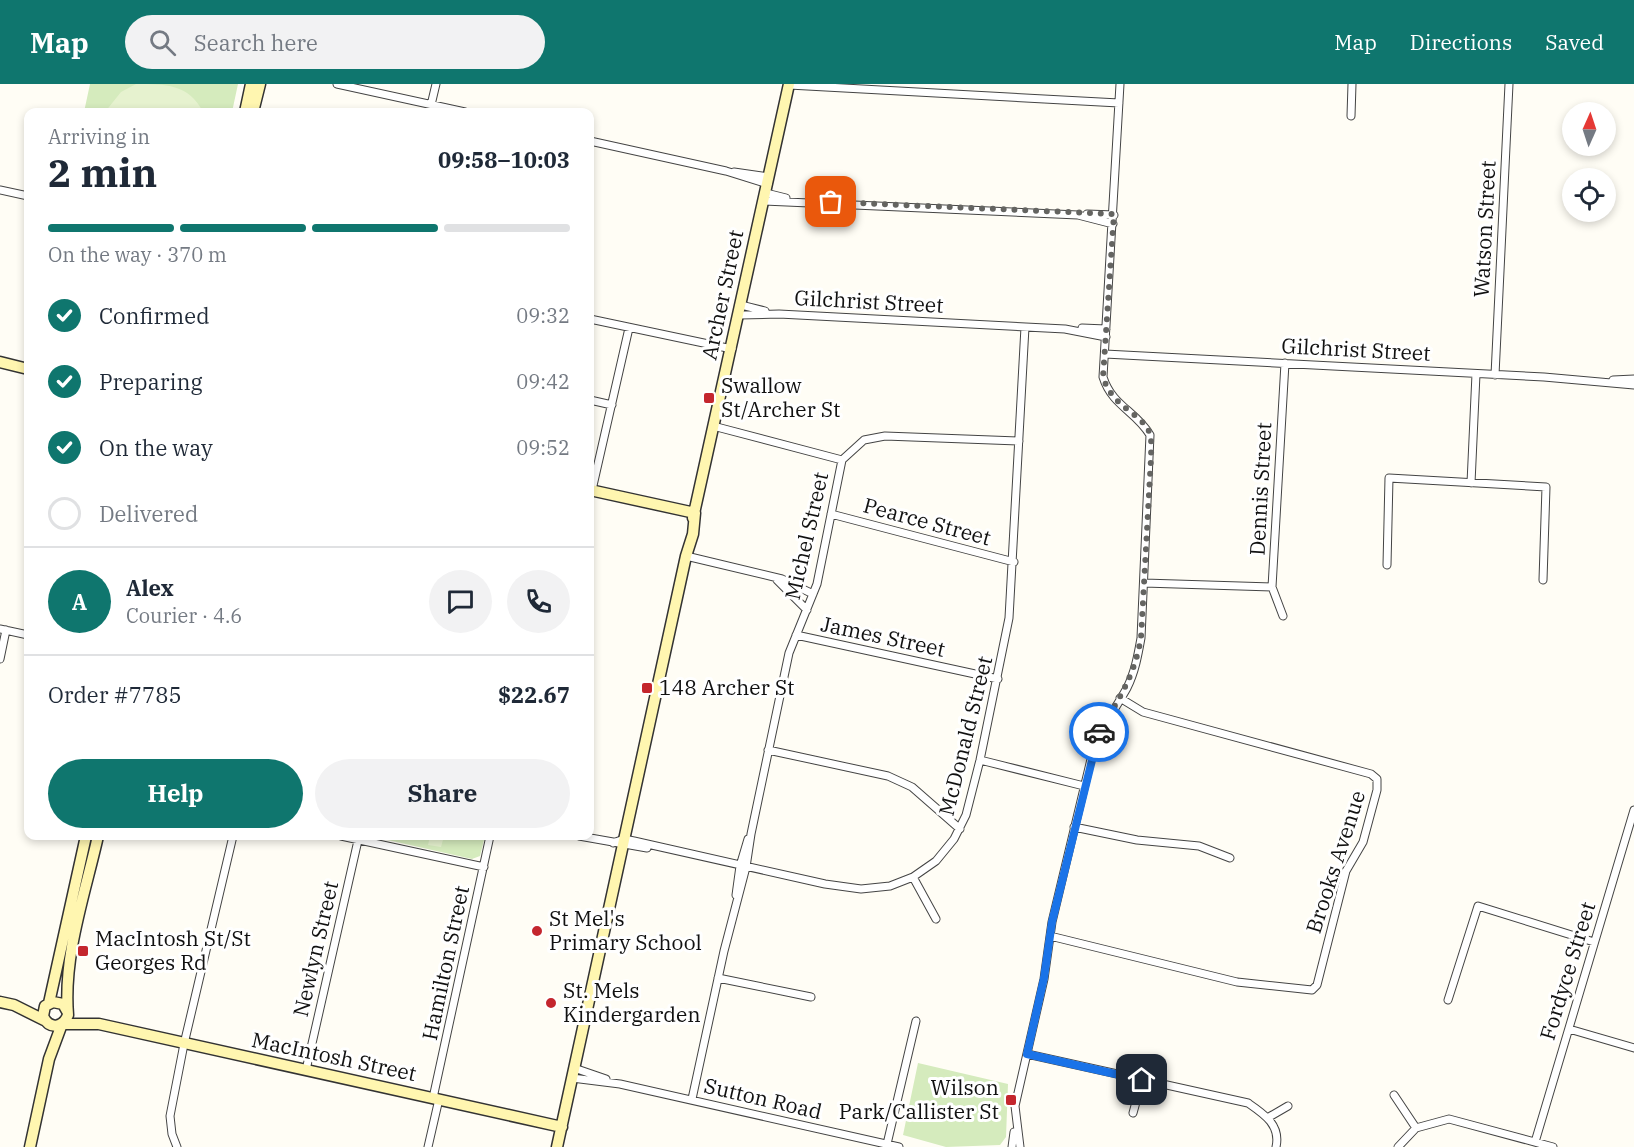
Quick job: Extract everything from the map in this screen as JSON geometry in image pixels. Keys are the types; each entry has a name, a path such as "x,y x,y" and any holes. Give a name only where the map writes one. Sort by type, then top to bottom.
{"street":[{"path":"250,108 251,84"},
{"path":"250,108 260,84"},
{"path":"337,84 446,108"},
{"path":"431,105 436,84"},
{"path":"956,94 957,84"},
{"path":"1012,1147 1016,1106 1044,978 1050,936 1084,786 1099,733 1120,698 1136,663 1144,583 1150,435 1143,423 1108,392 1103,377 1120,84"},
{"path":"1350,116 1352,84"},
{"name":"Watson Street","path":"1495,375 1509,84"},
{"path":"789,85 1119,103"},
{"name":"Archer Street","path":"557,1147 620,842 693,534 694,513 789,85"},
{"path":"594,142 726,171 767,189 809,201 1078,215 1114,214"},
{"path":"0,190 24,195"},
{"path":"1078,215 1113,224"},
{"name":"Gilchrist Street","path":"740,310 1106,333"},
{"path":"594,320 732,348"},
{"name":"McDonald Street","path":"594,838 662,849 861,889 890,886 913,876 936,861 960,828 980,760 1009,618 1014,562 1025,327"},
{"path":"594,478 629,328"},
{"name":"Gilchrist Street","path":"1105,354 1605,381 1634,385"},
{"path":"0,362 24,368"},
{"name":"Dennis Street","path":"1283,616 1272,587 1285,363"},
{"path":"1471,483 1476,374"},
{"name":"Gilchrist Street","path":"1605,381 1634,379"},
{"path":"594,401 612,405"},
{"path":"713,426 842,460"},
{"name":"Michel Street","path":"692,1099 789,653 813,594 842,460 864,440 885,436 1018,441"},
{"path":"1388,565 1389,478 1546,487 1542,580"},
{"path":"594,491 694,513"},
{"name":"Pearce Street","path":"831,514 1014,562"},
{"name":"James Street","path":"686,556 773,576 813,594"},
{"name":"James Street","path":"773,576 807,609"},
{"path":"1144,583 1272,587"},
{"path":"0,659 3,630 24,634"},
{"name":"James Street","path":"796,635 998,679"},
{"name":"Brooks Avenue","path":"1050,936 1237,982 1312,990 1317,985 1346,871 1363,842 1377,790 1377,779 1371,774 1143,712 1120,698"},
{"path":"768,750 888,776 920,792 960,828"},
{"path":"980,760 1084,786"},
{"name":"Fordyce Street","path":"1535,1142 1634,810"},
{"path":"1074,826 1137,840 1199,846 1230,858"},
{"path":"30,1147 49,1059 67,1011 68,968 85,840"},
{"path":"49,1059 50,1032 43,1013 48,1003 97,840"},
{"path":"177,1147 172,1134 170,1116 184,1044 232,840"},
{"name":"Newlyn Street","path":"306,1070 357,840"},
{"path":"371,840 484,867"},
{"name":"Hamilton Street","path":"428,1147 489,840"},
{"path":"913,876 936,919"},
{"path":"1448,1000 1478,906 1594,942"},
{"path":"718,978 811,998"},
{"path":"0,1002 14,1005 55,1026 62,1024"},
{"path":"14,1005 60,1002 67,1011"},
{"name":"MacIntosh Street","path":"67,1011 99,1024 184,1044 562,1127"},
{"path":"887,1144 916,1021"},
{"name":"MacIntosh Street","path":"62,1024 99,1024"},
{"path":"1569,1029 1634,1048"},
{"path":"1027,1054 1248,1103 1269,1118 1278,1139 1276,1147"},
{"name":"Sutton Road","path":"573,1073 899,1147"},
{"path":"1133,1113 1142,1080"},
{"path":"1394,1095 1416,1128"},
{"path":"1269,1118 1288,1106"},
{"path":"1016,1118 1020,1147"},
{"path":"1398,1147 1416,1128 1449,1119 1553,1147"}],"green space":[{"path":"90,84 238,84 233,108 85,108"},
{"path":"136,84 166,85 191,96 200,108 108,108 121,92"},
{"path":"388,840 484,840 480,856 472,859"},
{"path":"429,840 443,840 441,847 428,845"},
{"path":"918,1063 1008,1084 1006,1137 1000,1145 946,1147 903,1135"}],"way so far":[{"path":"831,202 1078,215 1114,214 1103,377 1108,392 1122,407 1143,423 1150,435 1151,458 1141,638 1136,663 1127,687 1099,732"}],"place":[{"name":"Swallow St/Archer St","path":"709,398"},
{"name":"148 Archer St","path":"647,688"},
{"name":"St Mel's Primary School","path":"537,931"},
{"name":"MacIntosh St/St Georges Rd","path":"83,951"},
{"name":"St. Mels Kindergarden","path":"551,1003"},
{"name":"Wilson Park/Callister St","path":"1011,1100"}],"route":[{"path":"1099,732 1052,922 1044,978 1027,1054 1142,1080"}]}
